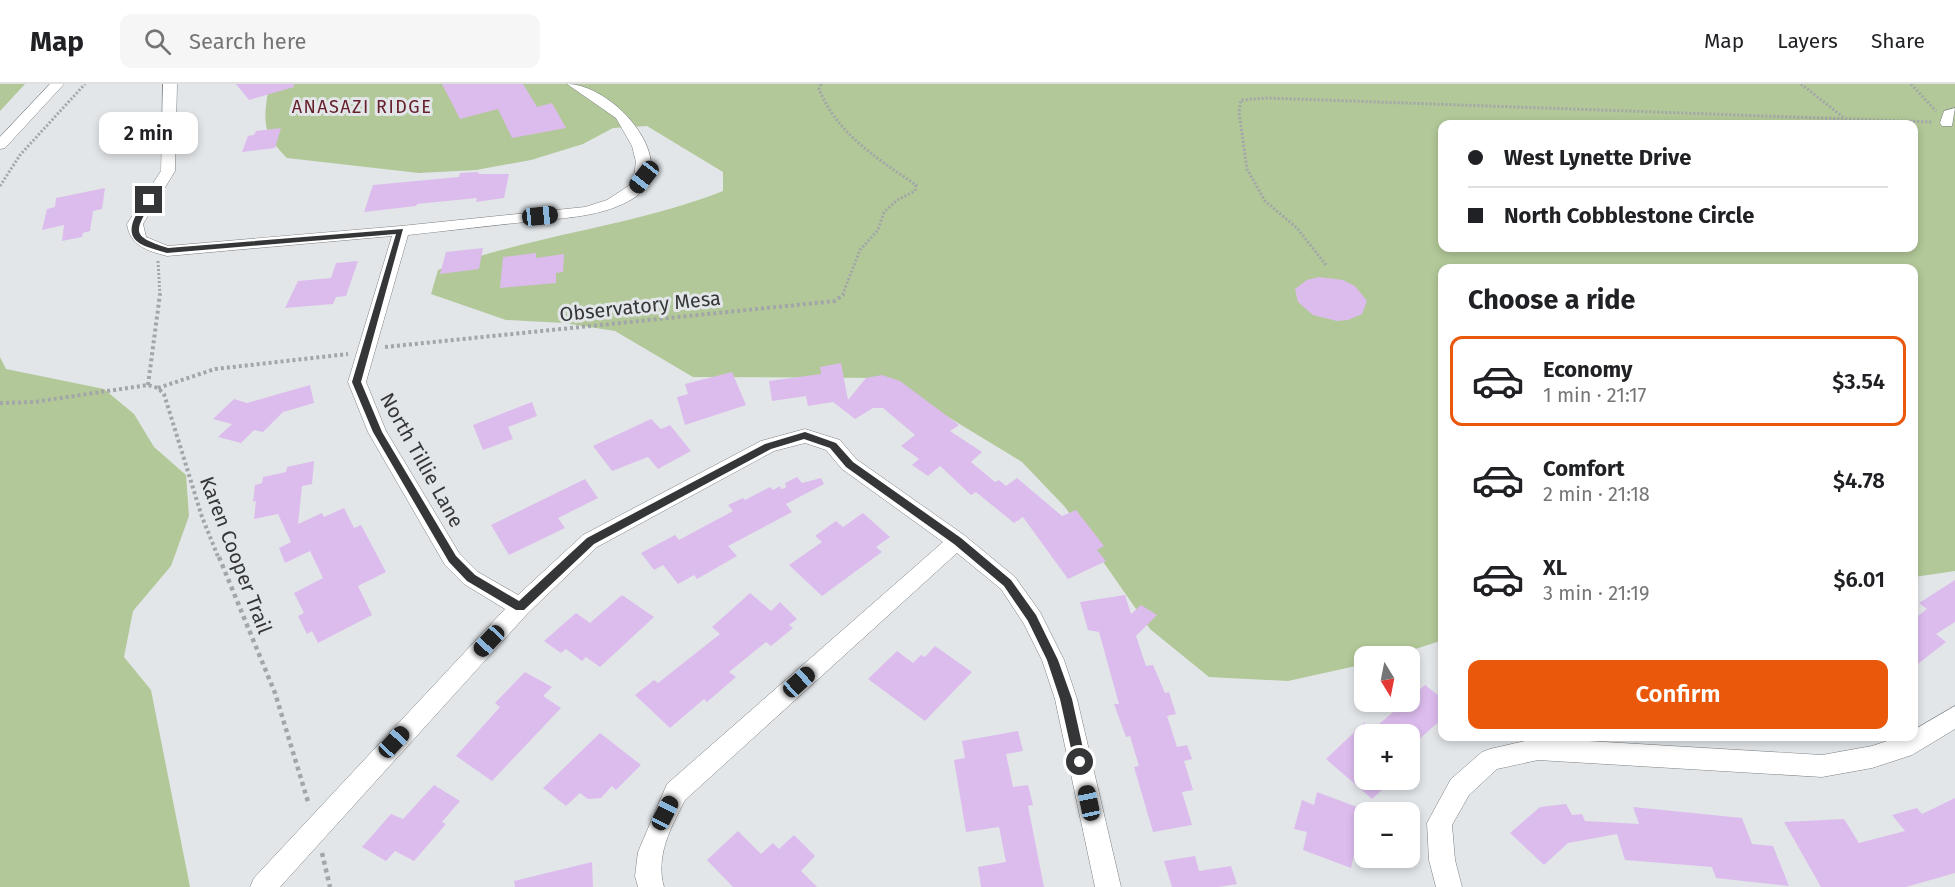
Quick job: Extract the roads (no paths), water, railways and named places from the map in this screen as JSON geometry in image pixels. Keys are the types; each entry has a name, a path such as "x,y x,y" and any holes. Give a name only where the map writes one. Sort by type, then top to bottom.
{"street":[{"path":"0,145 57,84"},
{"path":"170,84 168,171 135,224 135,234 141,242 167,251 400,231 586,211 614,203 634,191 644,177 646,165 631,125 618,112 574,84"},
{"name":"North Tillie Lane","path":"400,231 357,382 359,393 377,432 452,559 471,578 520,607"},
{"path":"262,887 520,607 590,541 768,446 805,436 833,446 849,464 957,541 1008,583 1032,618 1053,660 1066,699 1108,887"},
{"path":"651,887 648,879 654,834 676,792 957,541"},
{"path":"1918,740 1955,716"},
{"path":"1449,887 1442,860 1439,823 1460,787 1490,760 1538,749 1822,766 1872,757 1917,741"}],"district":[{"name":"ANASAZI RIDGE","path":"362,107"}]}
